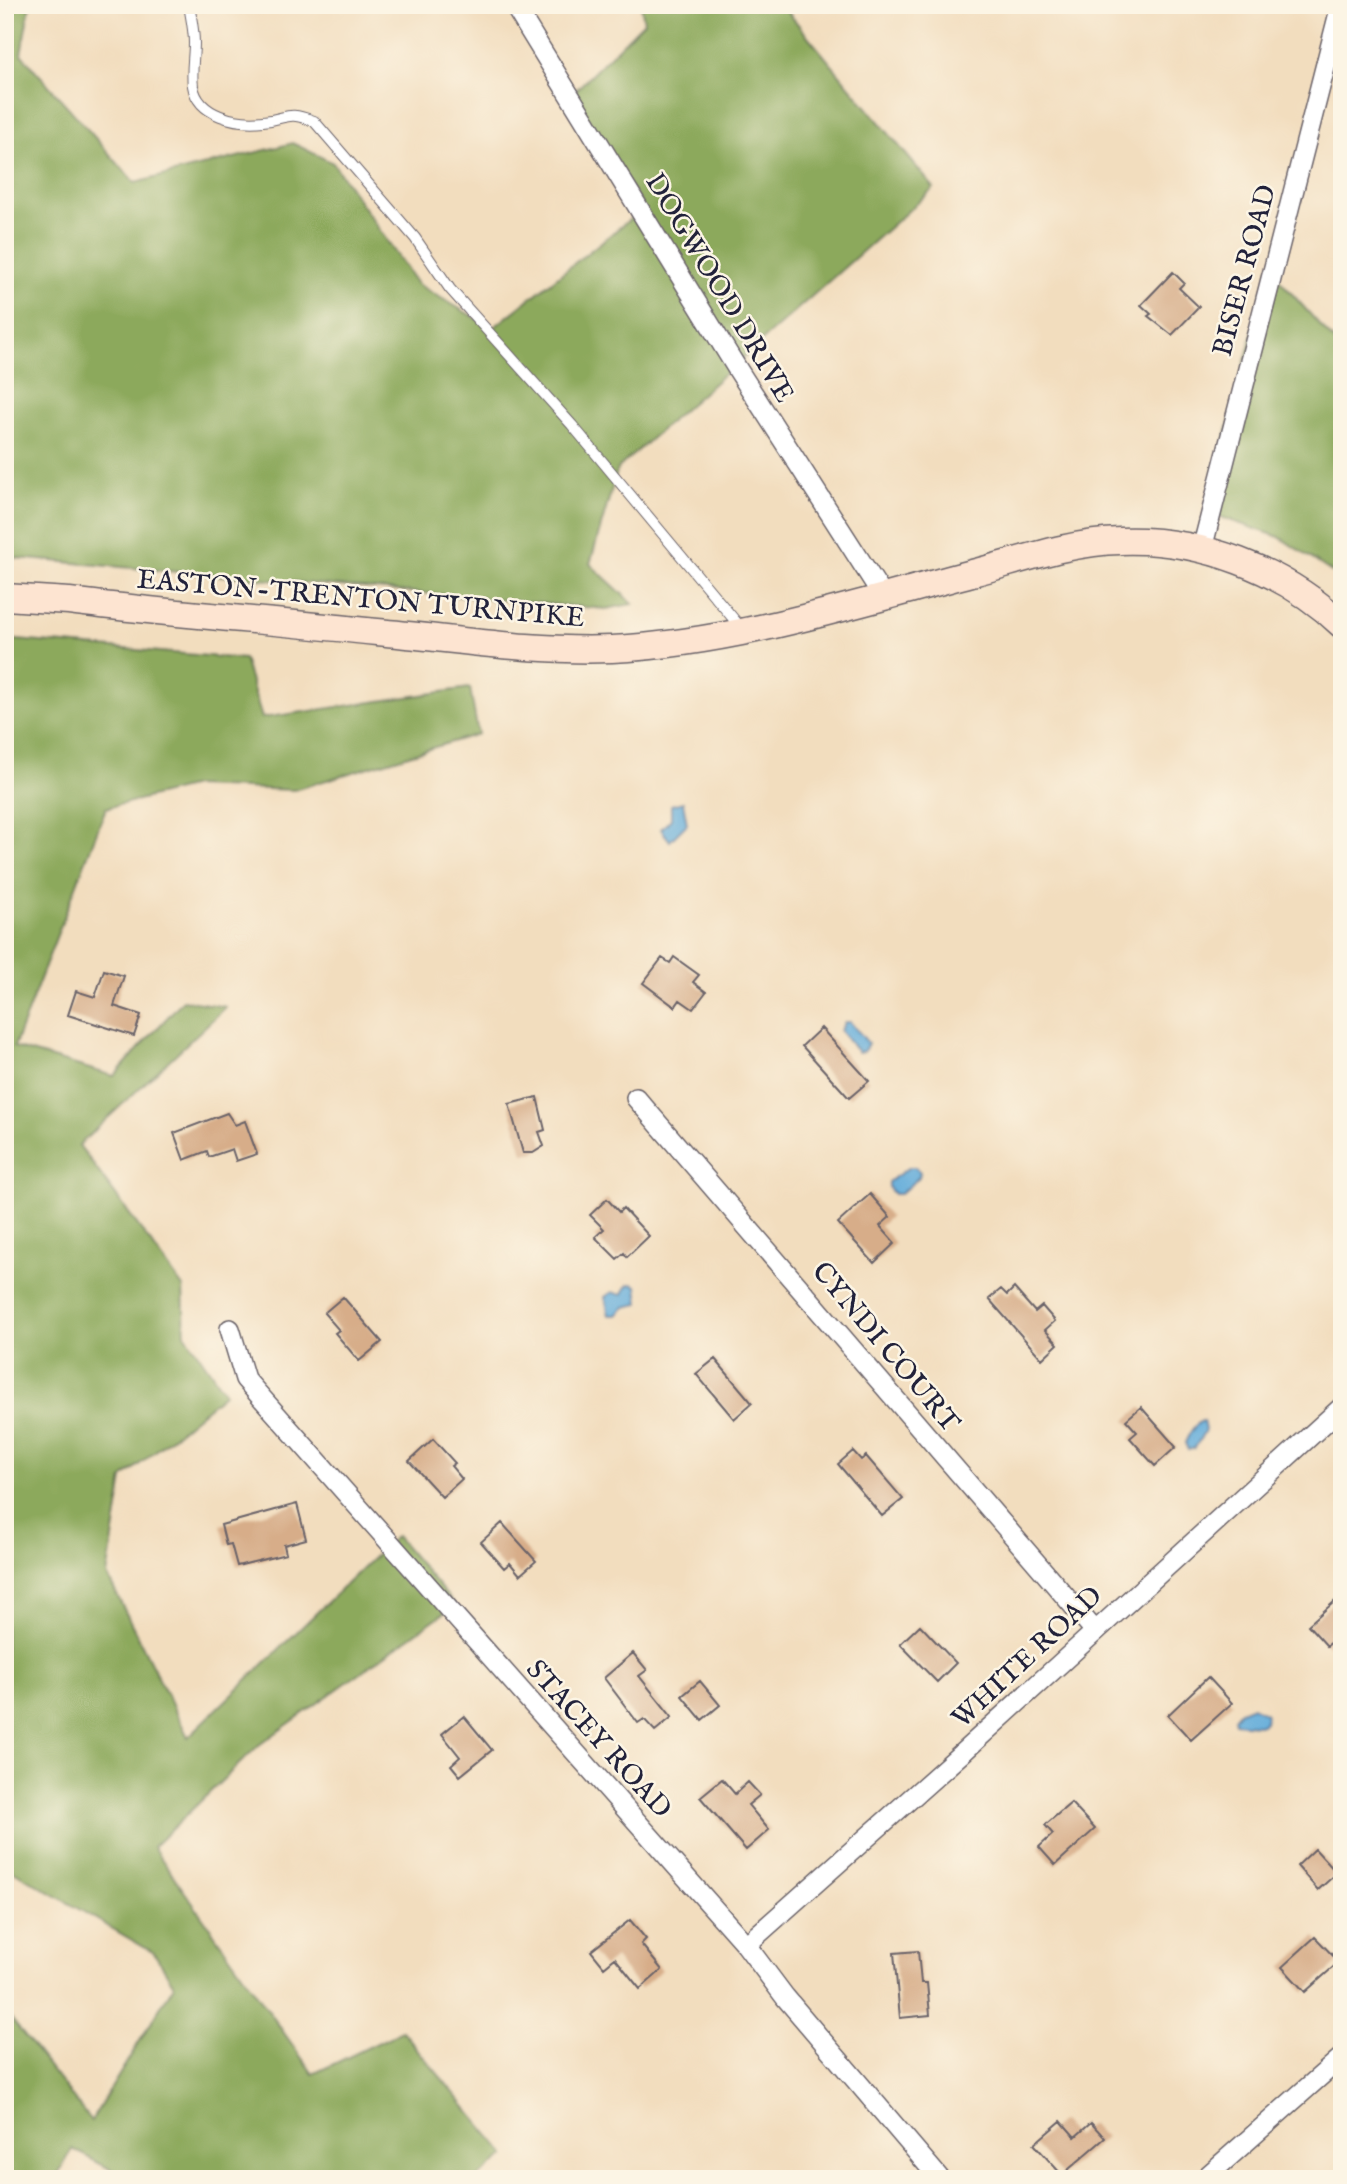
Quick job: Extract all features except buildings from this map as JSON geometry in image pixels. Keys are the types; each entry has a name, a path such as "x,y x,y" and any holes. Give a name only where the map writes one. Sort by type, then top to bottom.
{"main road":[{"name":"EASTON-TRENTON TURNPIKE","path":"5,597 69,601 544,650 659,645 699,640 1035,557 1118,541 1202,549 1269,574 1304,594 1342,625"}],"street":[{"name":"DOGWOOD DRIVE","path":"514,5 738,370 883,596"},
{"name":"BISER ROAD","path":"1202,549 1340,5"},
{"name":"CYNDI COURT","path":"636,1098 1095,1631"},
{"name":"STACEY ROAD","path":"230,1329 245,1379 251,1387 746,1945 785,1997 940,2179"},
{"name":"WHITE ROAD","path":"746,1945 1342,1407"},
{"path":"1204,2179 1342,2056"}],"lane":[{"path":"189,5 194,38 193,87 204,107 220,117 243,121 264,121 293,113 314,121 415,238 450,289 572,425 742,630"}],"green space":[{"path":"5,5 30,5 21,54 135,183 293,143 333,163 417,284 493,328 644,208 571,95 644,22 641,5 782,5 934,188 618,468 590,564 633,604 606,609 5,557"},
{"path":"1269,268 1342,350 1342,579 1279,537 1206,512"},
{"path":"5,639 244,659 262,718 470,688 478,734 294,790 194,786 106,808 14,1047 114,1076 183,1000 226,1007 79,1145 183,1287 185,1334 225,1393 123,1478 107,1575 188,1737 396,1536 455,1605 259,1745 153,1847 313,2074 402,2031 506,2155 475,2179 129,2179 72,2149 55,2179 5,2179 5,2011 91,2121 174,1985 154,1953 5,1866"}],"water":[{"path":"683,802 687,824 670,841 661,829 671,819 671,805"},
{"path":"845,1022 850,1022 868,1043 864,1051 858,1052 840,1031"},
{"path":"910,1167 915,1167 920,1172 919,1177 900,1194 894,1194 888,1187 888,1182"},
{"path":"628,1285 637,1286 639,1304 625,1307 617,1315 609,1315 605,1297 612,1292 622,1295"},
{"path":"1203,1421 1205,1430 1195,1448 1188,1450 1185,1443 1188,1437 1194,1427"},
{"path":"1252,1706 1266,1714 1265,1722 1258,1725 1235,1723 1234,1718 1240,1711"}]}
